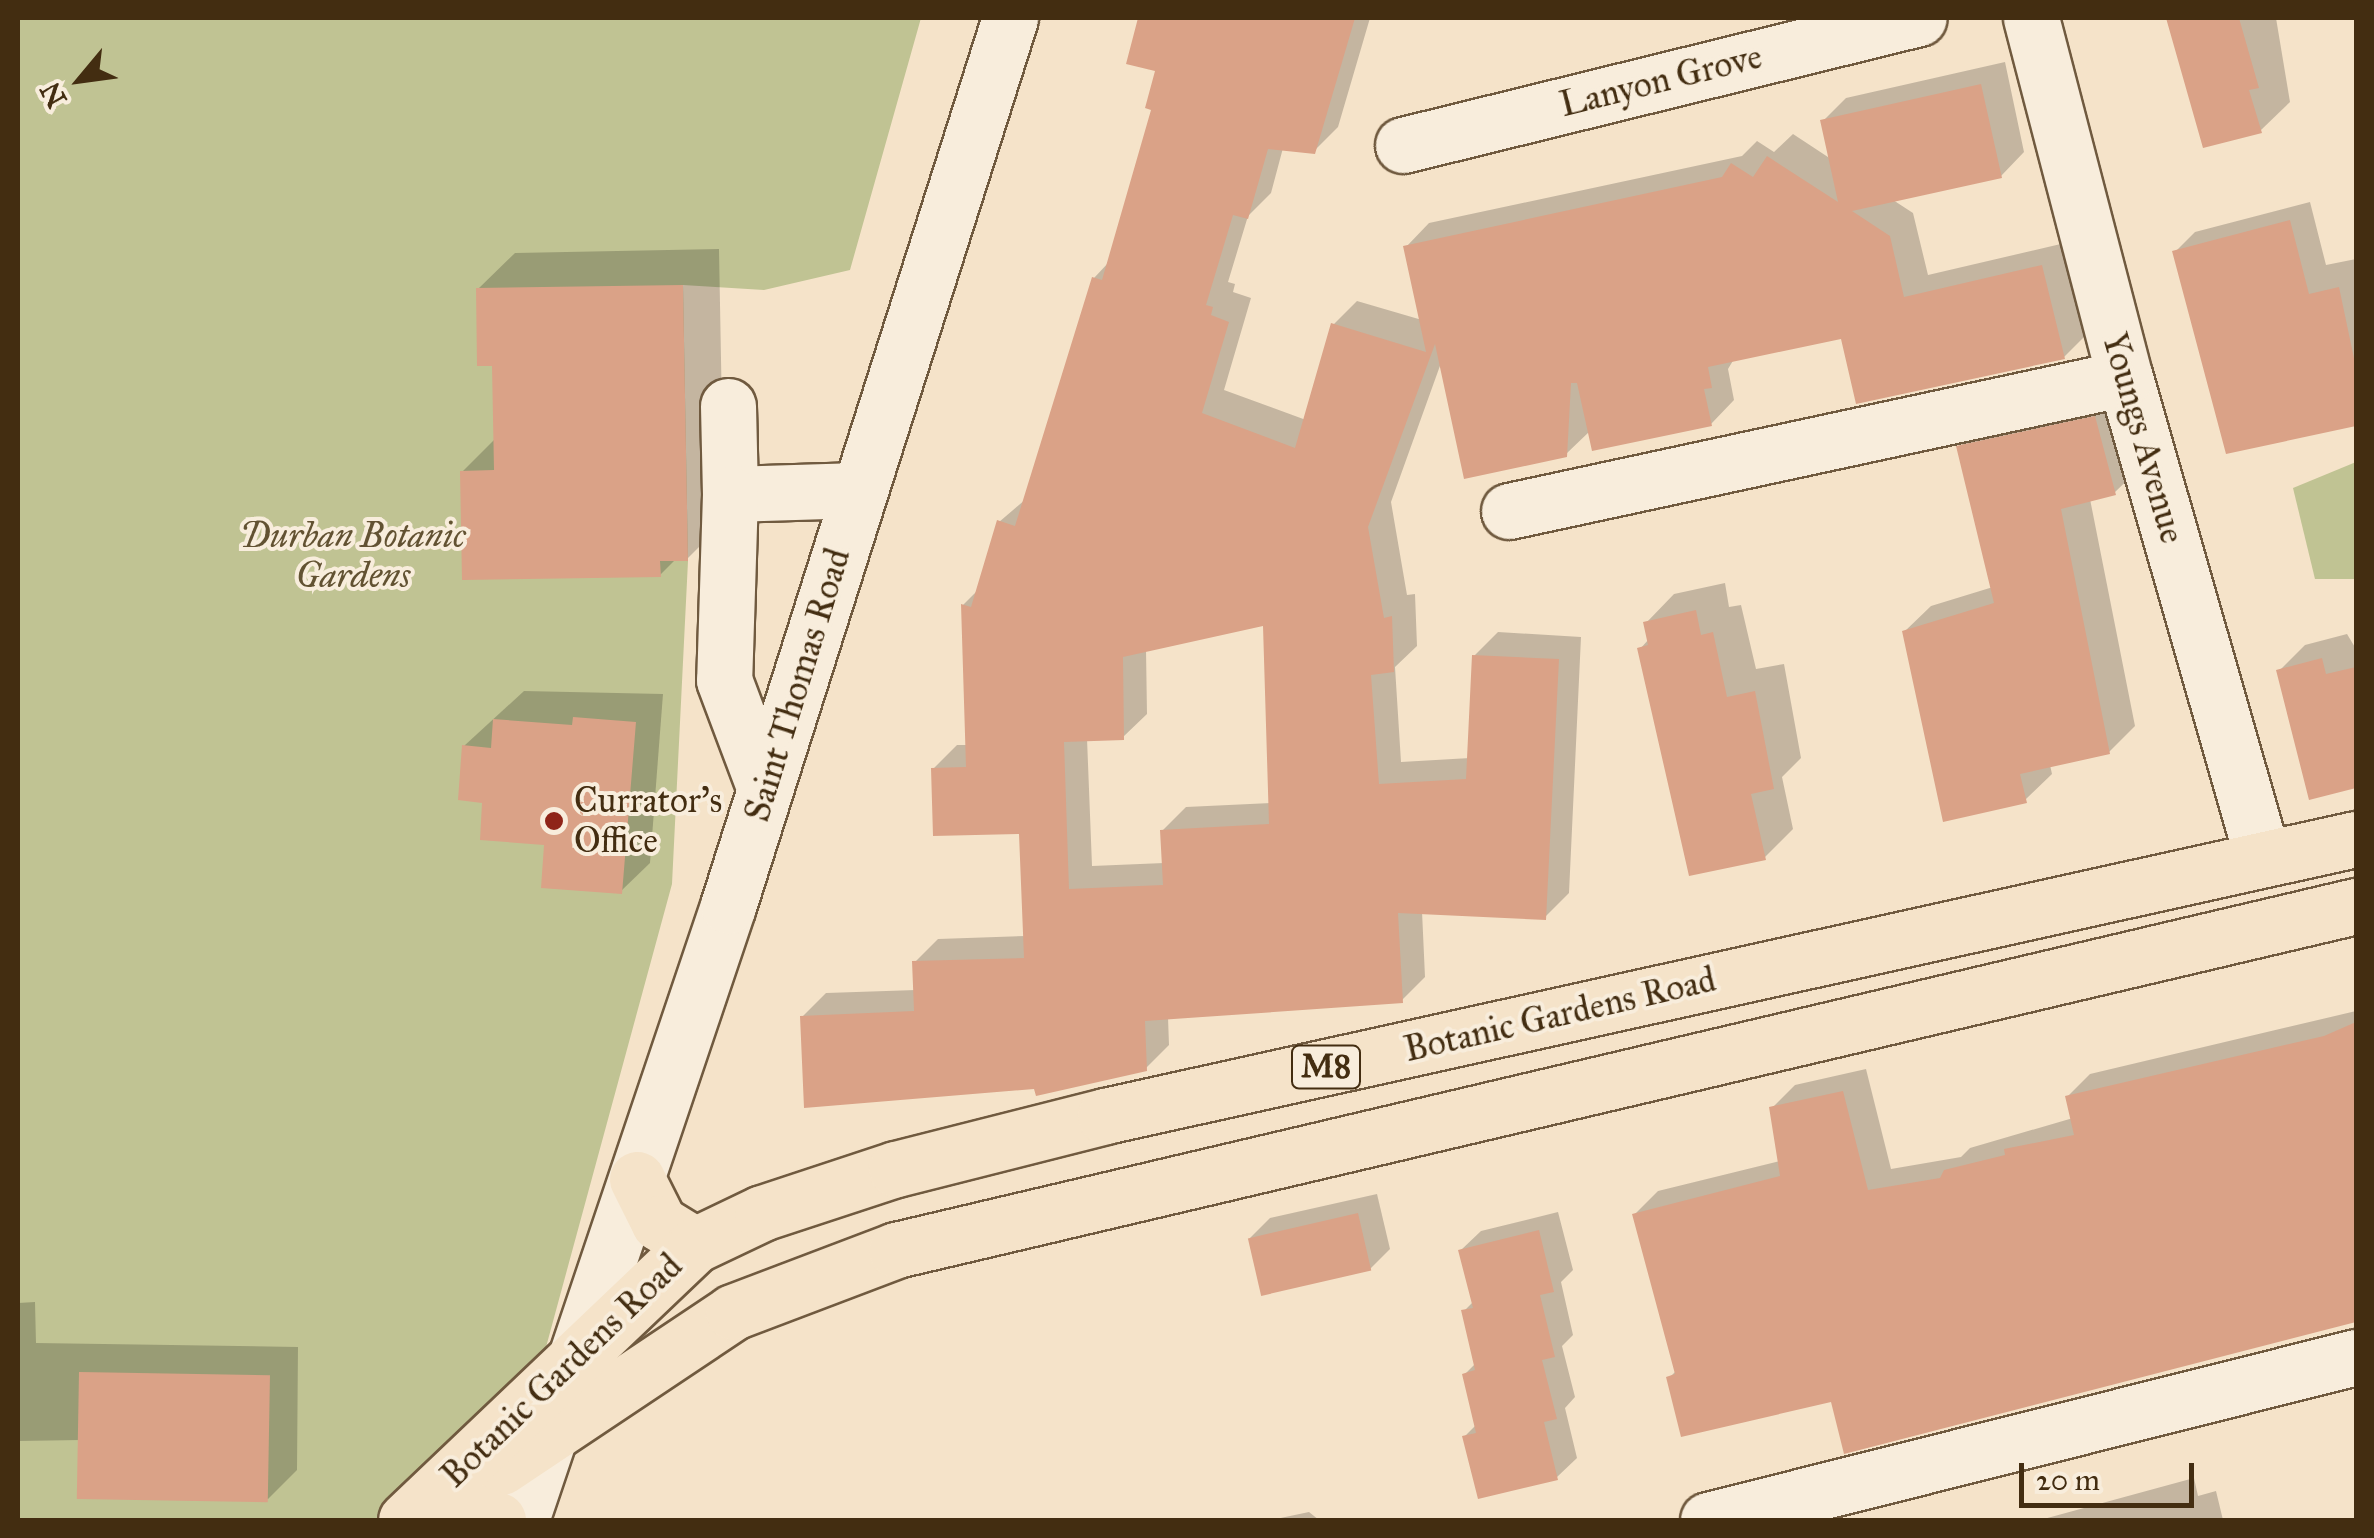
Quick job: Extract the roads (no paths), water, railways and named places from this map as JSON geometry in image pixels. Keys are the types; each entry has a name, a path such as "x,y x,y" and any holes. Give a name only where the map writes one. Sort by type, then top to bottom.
{"main road":[{"name":"Botanic Gardens Road","path":"445,1516 526,1431 591,1378 695,1245 762,1213 896,1169 1105,1116 2356,838"},
{"name":"Botanic Gardens Road","path":"591,1378 734,1312 896,1250 2356,906"},
{"path":"636,1179 659,1223 695,1245"}],"street":[{"name":"Saint Thomas Road","path":"591,1378 636,1179 1010,18"},
{"name":"Lanyon Grove","path":"1403,145 1919,18"},
{"name":"Youngs Avenue","path":"2031,18 2125,378 2262,856"},
{"path":"1509,511 2125,378"},
{"path":"728,406 730,494 724,680 765,788"},
{"path":"730,494 859,490"},
{"path":"1708,1520 2356,1357"},
{"path":"521,1520 526,1431"}],"place":[{"name":"Currator's Office","path":"554,821"}],"park label":[{"name":"Durban Botanic Gardens","path":"353,556"}]}
